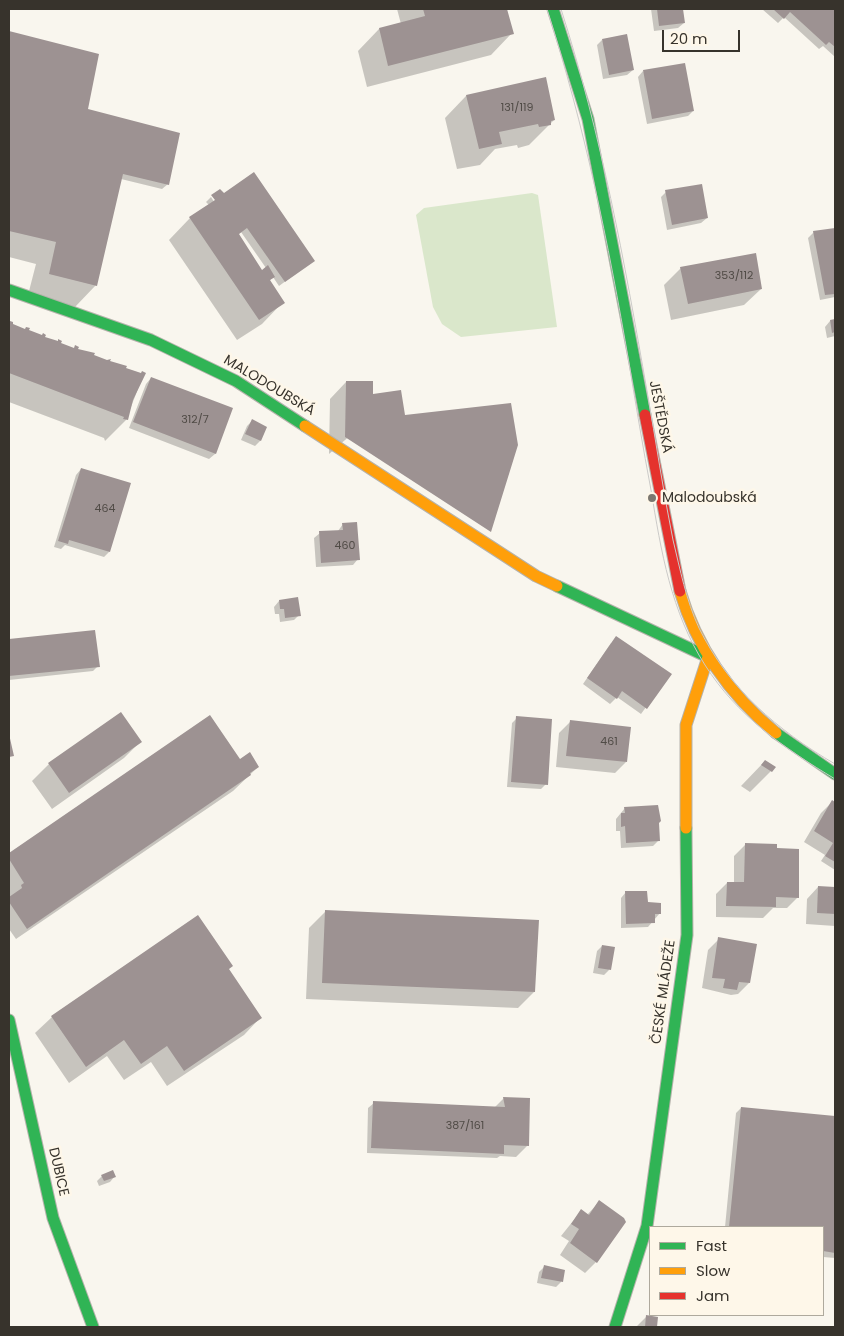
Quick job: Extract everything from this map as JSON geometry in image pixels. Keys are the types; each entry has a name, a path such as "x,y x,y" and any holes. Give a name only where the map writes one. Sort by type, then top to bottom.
{"street":[{"name":"JEŠTĚDSKÁ","path":"553,9 588,119 680,593 708,657 743,705 778,736 835,774"},
{"name":"MALODOUBSKÁ","path":"9,290 151,340 236,381 536,576 708,657"},
{"name":"ČESKÉ MLÁDEŽE","path":"615,1327 647,1226 686,935 686,725 708,657"},
{"name":"DUBICE","path":"9,1020 53,1218 94,1327"}],"green space":[{"path":"532,193 538,195 557,327 461,337 442,324 433,307 416,215 424,208"}],"building":[{"path":"423,9 507,9 514,34 388,66 379,28 425,16"},
{"path":"657,9 683,9 685,23 659,26"},
{"path":"773,9 835,9 835,47 829,42 826,45 790,12 784,19"},
{"path":"9,31 99,54 88,109 180,133 169,185 123,174 97,286 49,274 56,242 9,231"},
{"path":"627,34 634,70 609,75 602,39"},
{"path":"685,63 694,111 652,119 643,70"},
{"path":"546,77 555,120 551,121 551,125 539,127 538,124 499,132 502,144 479,149 466,95"},
{"path":"254,172 315,261 285,282 247,228 239,234 262,270 268,265 275,277 270,280 285,303 259,320 189,217 215,200 211,195 220,189 224,193"},
{"path":"702,184 708,218 672,225 665,190"},
{"path":"835,228 835,294 825,295 813,231"},
{"path":"756,253 762,289 688,304 680,267"},
{"path":"835,319 835,332 832,333 830,320"},
{"path":"10,321 25,329 26,327 30,328 29,330 42,335 43,333 46,335 45,337 58,341 58,339 62,341 61,343 74,348 75,345 79,347 78,349 95,353 94,355 107,360 111,359 110,361 127,366 126,368 146,373 133,400 128,420 9,373"},
{"path":"151,377 233,408 216,454 133,422"},
{"path":"346,381 373,381 373,394 401,390 405,415 511,403 518,445 491,532 345,437"},
{"path":"252,419 267,427 261,441 245,434"},
{"path":"81,468 131,483 110,552 69,540 68,544 58,541"},
{"path":"357,522 360,560 321,563 319,531 343,530 342,523"},
{"path":"298,597 301,616 285,618 284,609 280,609 279,600"},
{"path":"95,630 100,667 9,676 9,639"},
{"path":"616,636 672,674 647,709 622,691 617,699 587,678"},
{"path":"121,712 142,742 69,793 48,763"},
{"path":"210,715 240,759 250,752 259,767 250,773 251,775 27,929 9,902 9,897 22,888 21,885 24,883 9,859 9,853"},
{"path":"516,716 552,719 548,785 511,782"},
{"path":"570,720 631,727 627,762 566,756"},
{"path":"9,734 14,756 9,757"},
{"path":"765,760 776,767 772,772 761,765"},
{"path":"832,800 835,802 835,862 825,856 833,843 814,831"},
{"path":"658,805 661,821 659,823 660,841 626,843 625,826 621,827 621,813 625,813 624,807"},
{"path":"745,843 777,844 777,848 799,849 799,898 776,897 776,907 726,906 727,882 744,882"},
{"path":"818,886 835,887 835,914 817,913"},
{"path":"625,891 647,891 648,902 661,903 661,914 655,914 655,923 626,924"},
{"path":"325,910 539,920 535,992 322,983"},
{"path":"198,915 233,966 229,969 262,1018 184,1071 167,1046 141,1064 124,1040 86,1067 51,1016"},
{"path":"718,937 757,944 750,983 739,982 737,990 723,988 725,979 712,978"},
{"path":"602,945 615,947 611,970 598,968"},
{"path":"503,1097 530,1098 529,1146 504,1145 504,1154 371,1148 373,1101 505,1107"},
{"path":"741,1107 835,1116 835,1253 824,1251 824,1226 729,1226"},
{"path":"113,1170 116,1177 104,1181 101,1175"},
{"path":"599,1200 624,1218 626,1222 597,1263 570,1243 579,1229 571,1224 581,1209 589,1215"},
{"path":"544,1265 565,1270 563,1282 541,1278"},
{"path":"646,1315 658,1317 657,1327 645,1327"}],"tram line":[{"path":"547,9 573,97 604,229 659,536 669,580 684,624 693,645 705,665 732,700 780,743 835,779"},
{"path":"561,9 576,57 611,198 630,294 669,522 690,607 711,650 740,689 774,722 835,764"}],"traffic: fast":[{"path":"553,9 588,119 645,415"},
{"path":"9,290 151,340 236,381 305,426"},
{"path":"557,586 708,657"},
{"path":"776,733 835,774"},
{"path":"615,1327 647,1226 687,935 686,828"},
{"path":"9,1020 53,1218 93,1327"}],"traffic: slow":[{"path":"305,426 536,576 557,586"},
{"path":"680,591 696,632 717,670 744,703 776,733"},
{"path":"686,828 686,725 708,657"}],"traffic: jam":[{"path":"645,415 680,591"}],"place":[{"name":"Malodoubská","path":"652,498"}]}
